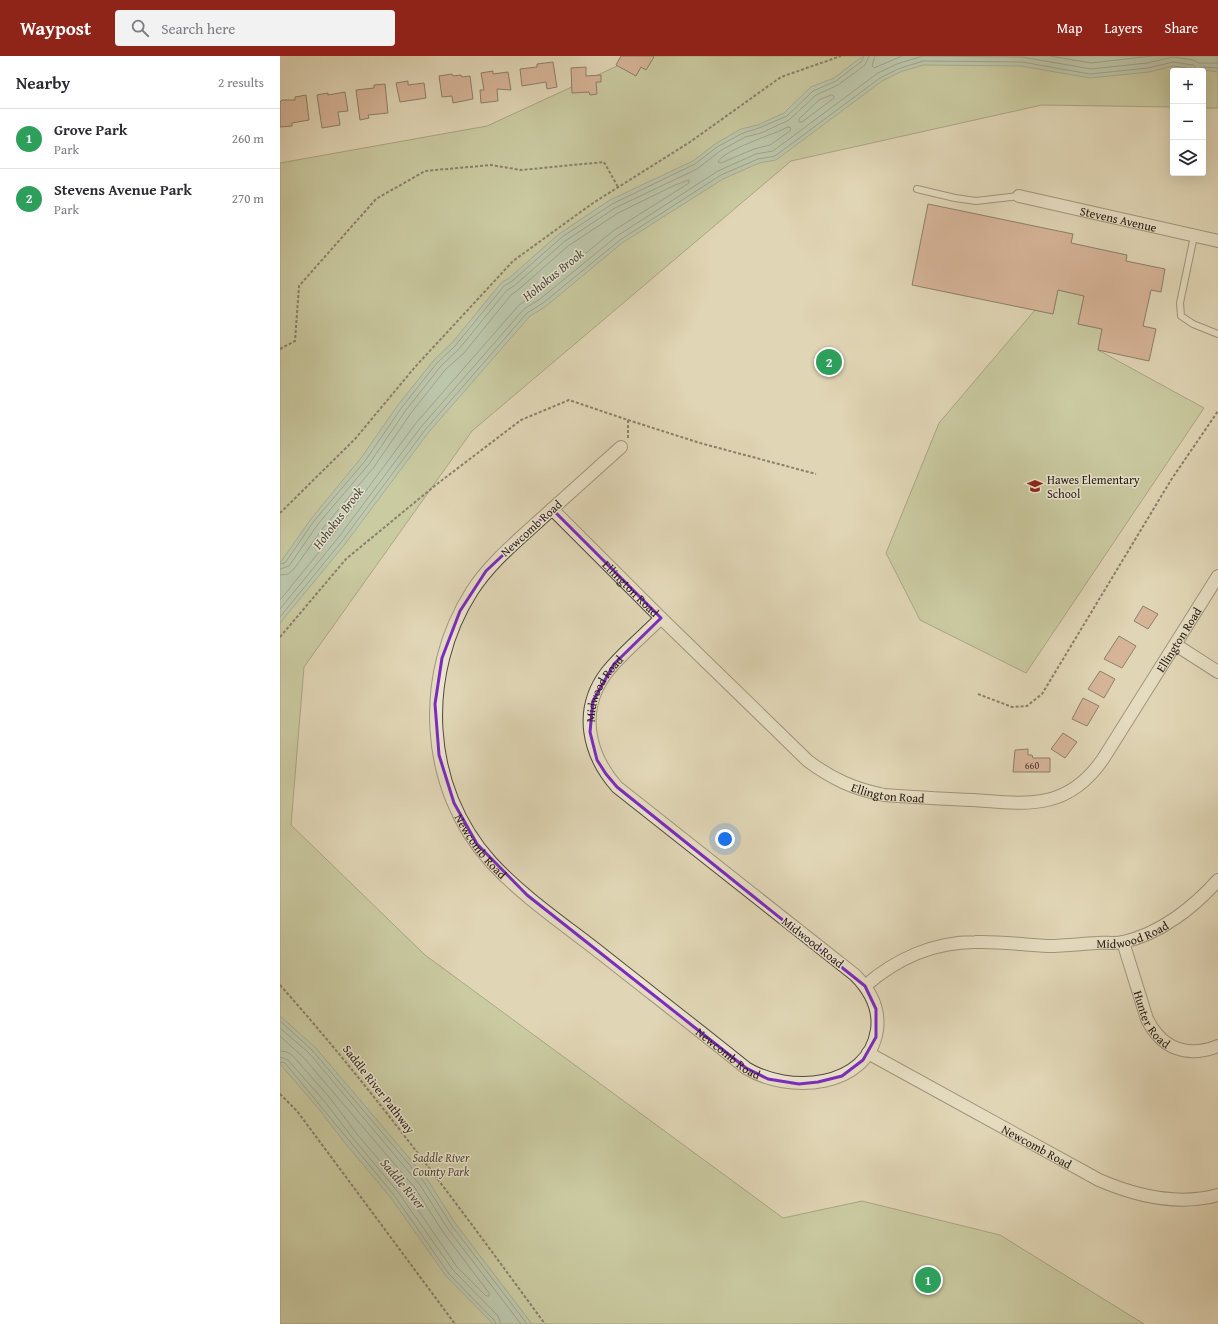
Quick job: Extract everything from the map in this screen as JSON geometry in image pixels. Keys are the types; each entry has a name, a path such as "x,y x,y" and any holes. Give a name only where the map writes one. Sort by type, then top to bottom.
{"street":[{"name":"Stevens Avenue","path":"1019,196 1218,241"},
{"name":"Newcomb Road","path":"621,447 500,556 486,571 460,611 449,636 442,658 435,704 439,755 449,790 464,824 492,862 527,895 751,1071 768,1079 784,1083 799,1084 818,1082 842,1076 852,1070 868,1053 876,1037 876,1009 865,986"},
{"name":"Ellington Road","path":"552,509 661,618 808,761 826,774 844,784 864,791 884,795 1026,804 1056,798 1071,791 1086,780 1097,768 1176,645 1218,576"},
{"name":"Midwood Road","path":"661,618 614,664 598,687 593,701 590,717 590,732 597,760 617,787 849,970 865,986 894,964 912,955 930,948 953,943 975,942 1071,946 1123,942 1145,934 1181,913 1204,896 1218,880"},
{"path":"1176,645 1218,672"},
{"name":"Hunter Road","path":"1123,942 1147,1019 1161,1040 1172,1047 1195,1052 1218,1046"},
{"name":"Newcomb Road","path":"868,1053 1099,1180 1121,1190 1166,1199 1190,1199 1218,1195"}],"lane":[{"path":"917,189 955,198 976,201 1019,196"},
{"path":"1194,236 1180,303 1181,316 1193,324 1218,334"}],"path":[{"path":"280,513 355,439 415,368 513,261 618,187 690,142 781,77 841,56"},
{"path":"280,349 295,341 299,286 376,199 425,171 492,165 521,170 604,162 618,187"},
{"path":"280,637 346,559 437,484 520,420 569,400 700,444 816,474"},
{"path":"978,694 1012,707 1027,706 1042,694 1171,480 1218,412"},
{"path":"621,447 628,446 628,420"},
{"name":"Saddle River Pathway","path":"280,985 332,1043 410,1143 545,1324"},
{"path":"280,1094 297,1111 455,1324"}],"highlighted area":[{"path":"552,509 661,618 614,664 593,701 590,732 597,760 606,774 617,787 865,986 876,1009 876,1037 863,1060 842,1076 818,1082 799,1084 768,1079 746,1068 527,895 477,844 454,803 439,755 435,704 442,658 460,611 486,571"}],"green space":[{"name":"Saddle River County Park","path":"639,56 1218,56 1218,108 1206,108 1206,68 1170,68 1170,107 1042,105 791,161 472,431 304,667 291,825 425,955 783,1218 862,1201 1000,1235 1144,1324 280,1324 280,163 487,126"},
{"path":"1058,290 1084,296 1078,324 1102,329 1098,350 1204,408 1026,673 920,620 886,553 939,423 1035,310 1053,314"}],"water":[{"name":"Hohokus Brook","path":"863,56 1218,56 1218,72 1206,70 1206,68 1173,66 1149,72 1090,78 1021,66 923,65 900,72 882,81 776,160 759,163 723,179 622,243 545,307 530,316 428,433 345,544 280,623 280,563 311,519 361,458 398,405 434,360 452,343 502,282 508,279 559,234 610,200 693,161 715,144 741,129 758,125 784,113 811,87 834,78"},
{"name":"Saddle River","path":"280,1016 315,1047 427,1179 455,1223 532,1324 493,1324 446,1276 391,1198 280,1064"}],"building":[{"path":"621,56 654,57 646,70 641,67 636,76 616,65"},
{"path":"553,62 557,87 547,89 546,82 522,86 520,69 537,67 537,64"},
{"path":"586,67 586,76 601,75 601,82 596,82 597,94 590,95 589,92 572,93 571,68"},
{"path":"493,71 493,74 508,72 511,90 497,89 498,101 481,103 480,90 484,90 481,73"},
{"path":"452,74 453,76 461,75 462,77 470,76 473,99 453,103 452,96 442,97 439,76"},
{"path":"408,81 408,85 424,83 426,98 400,102 396,83"},
{"path":"385,84 388,113 368,115 369,118 360,120 356,90 374,88 374,85"},
{"path":"345,92 348,111 338,112 340,125 322,128 317,95"},
{"path":"306,95 309,120 292,123 292,126 280,127 280,102 282,100 295,100 295,97"},
{"path":"928,204 1073,234 1071,243 1127,255 1126,261 1165,269 1161,292 1151,290 1143,326 1156,329 1149,361 1098,350 1102,329 1078,324 1084,296 1058,290 1053,314 912,285"},
{"path":"1143,606 1158,614 1148,629 1134,621"},
{"path":"1119,636 1136,646 1122,668 1104,659"},
{"path":"1100,671 1115,679 1104,698 1088,689"},
{"path":"1083,698 1099,706 1087,726 1072,719"},
{"path":"1063,733 1077,742 1065,758 1051,749"},
{"path":"1028,749 1028,755 1032,755 1033,758 1050,758 1050,772 1013,772 1015,750"}],"place":[{"name":"Stevens Avenue Park","path":"829,362"},
{"name":"Hawes Elementary School","path":"1035,486"},
{"name":"Grove Park","path":"928,1280"}]}
